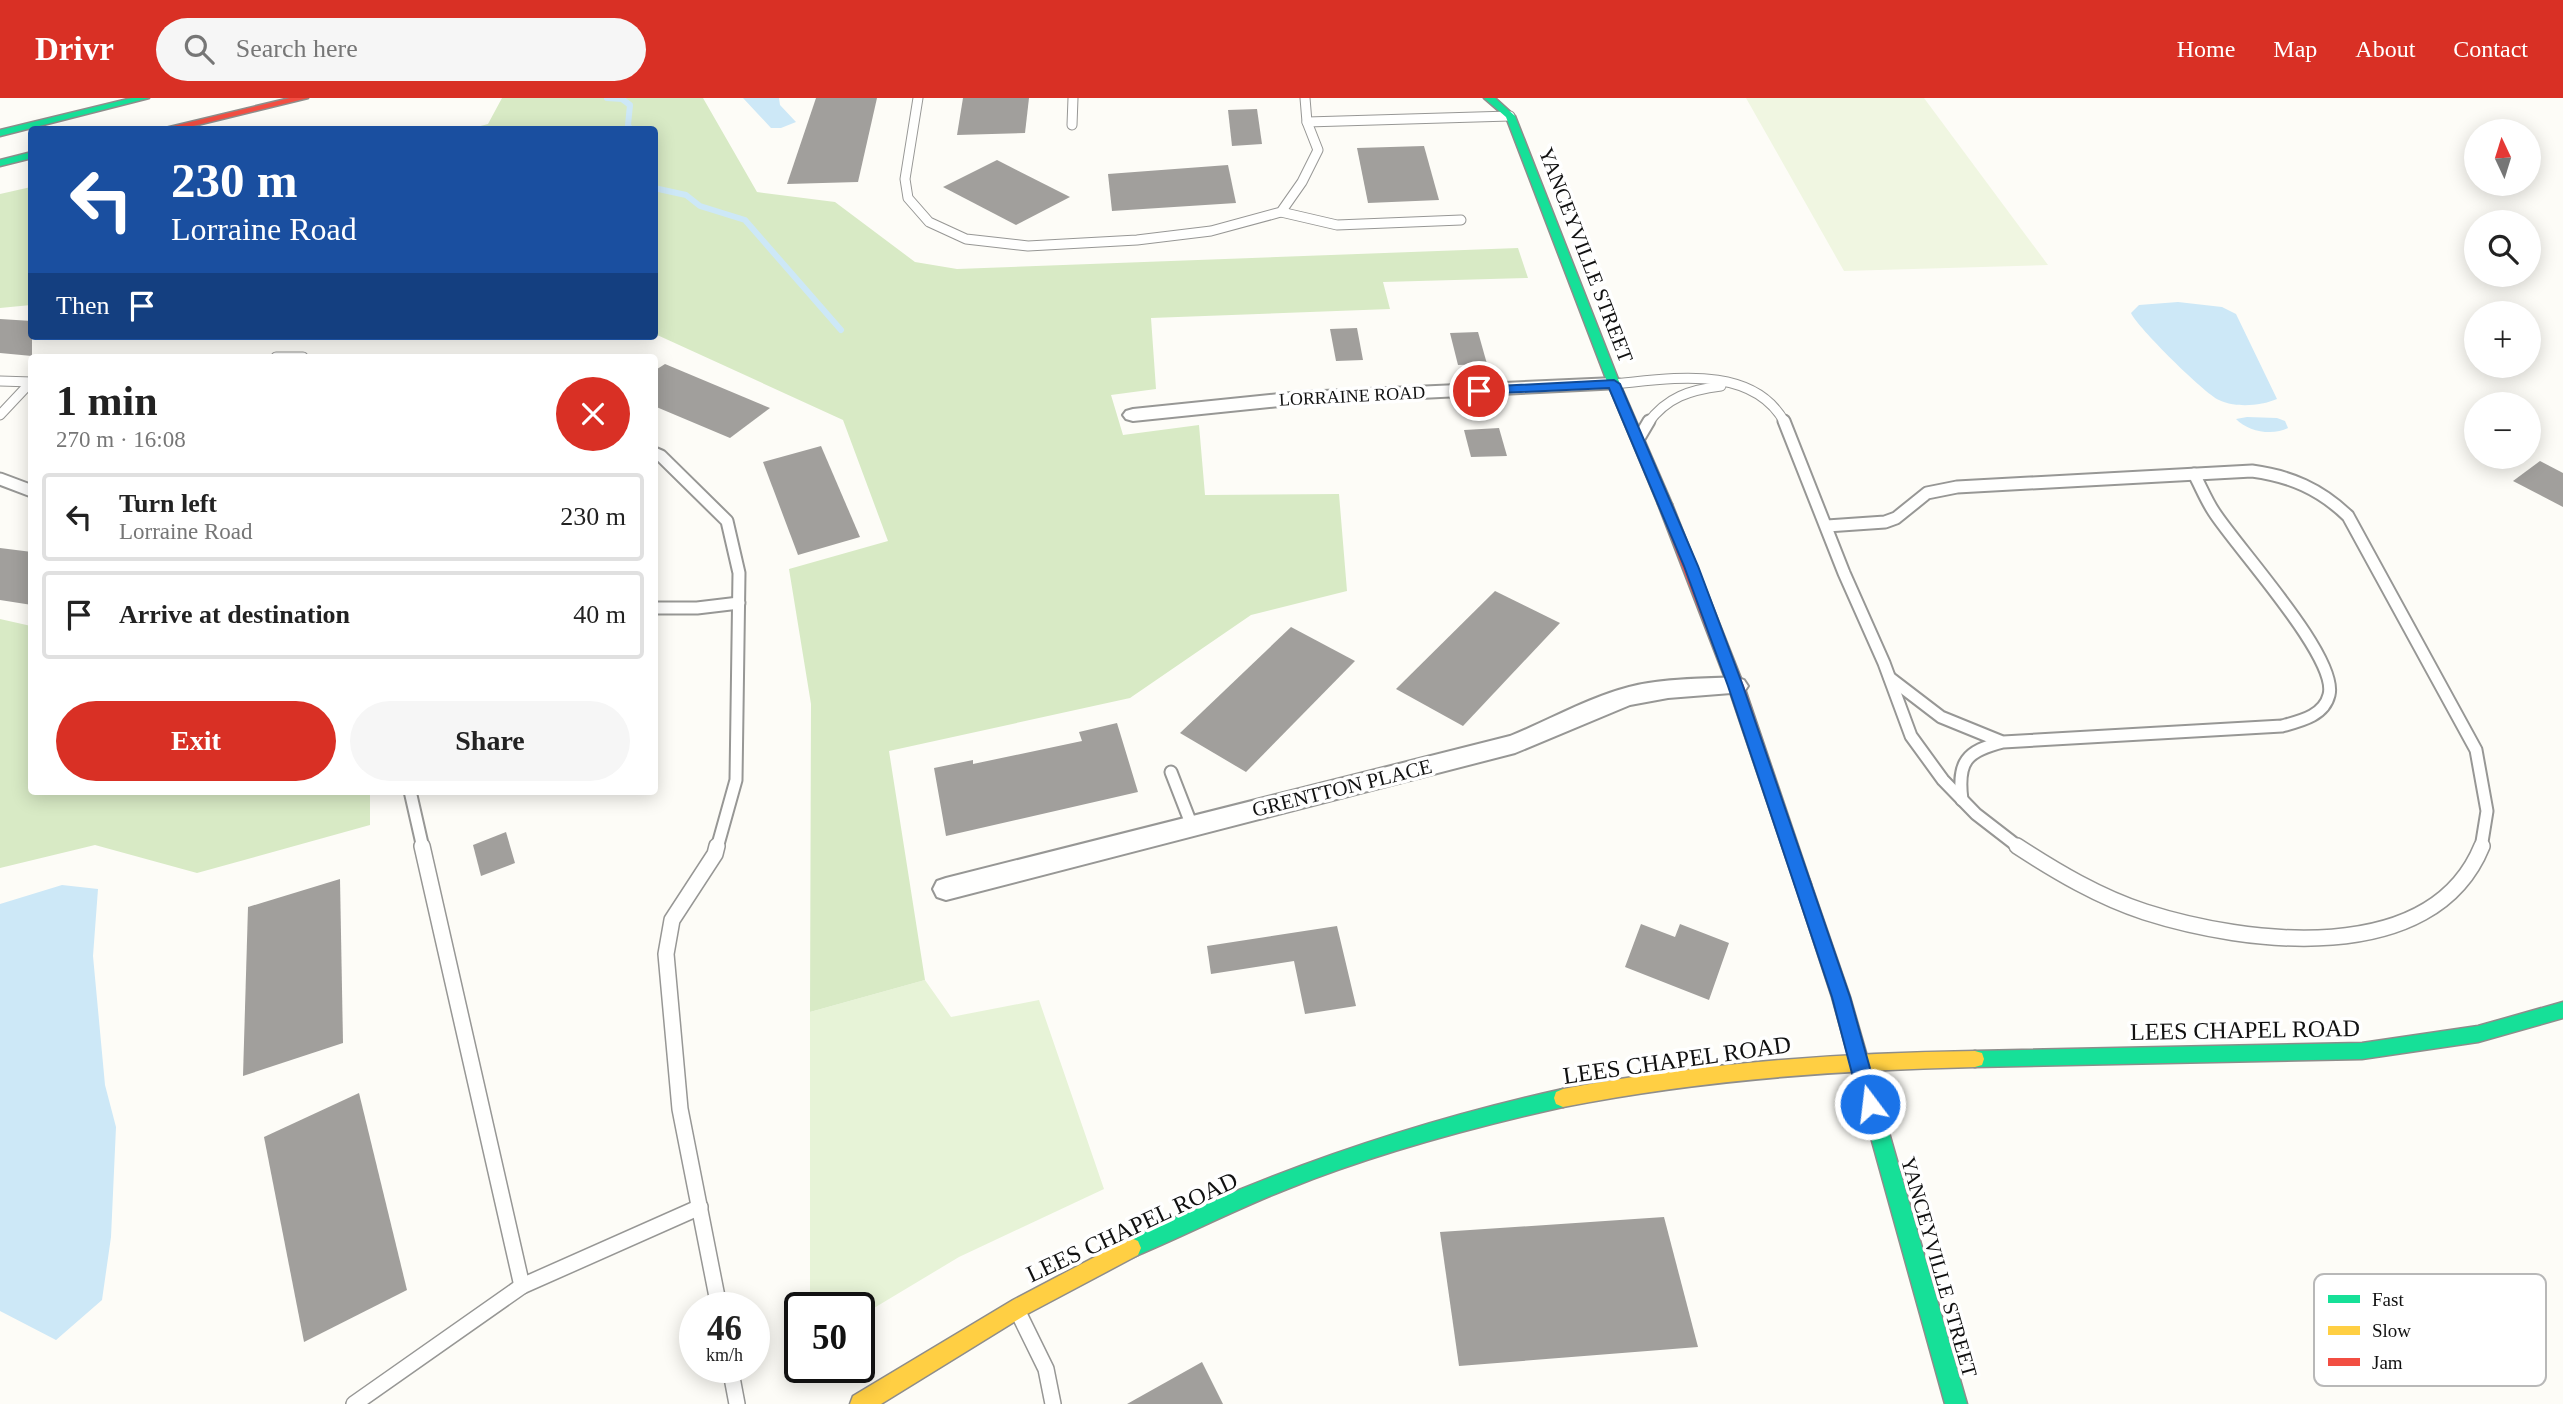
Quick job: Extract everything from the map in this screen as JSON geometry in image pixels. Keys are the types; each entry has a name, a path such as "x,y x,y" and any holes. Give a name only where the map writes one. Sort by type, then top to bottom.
{"main road":[{"path":"29,126 144,98"},
{"path":"162,126 261,98"},
{"path":"165,126 303,98"},
{"name":"YANCEYVILLE STREET","path":"1489,98 1510,116 1614,384 1691,566 1736,686 1841,997 1956,1404"},
{"path":"1510,116 1513,98"},
{"path":"0,133 28,126"},
{"path":"0,165 28,158"},
{"name":"LEES CHAPEL ROAD","path":"861,1404 1017,1309 1185,1223 1340,1161 1421,1134 1581,1094 1657,1080 1858,1061 2333,1053 2442,1042 2493,1031 2563,1010"}],"street":[{"name":"LORRAINE ROAD","path":"1133,415 1300,398 1614,384"},
{"name":"GRENTTON PLACE","path":"946,889 1515,744 1604,704 1631,695 1736,686"}],"lane":[{"path":"918,98 905,179 908,198 929,222 966,239 1028,246 1137,240 1211,232 1281,212 1336,225 1461,220"},
{"path":"1072,125 1073,98"},
{"path":"1281,212 1303,182 1318,150 1307,122 1305,98"},
{"path":"1307,122 1510,116"},
{"path":"1614,384 1704,379 1736,384 1767,400 1783,419 1838,558 1890,678 1900,716 1916,744 1937,774 1962,800 2024,851 2065,875 2117,900 2166,918 2219,931 2272,938 2324,938 2366,933 2408,919 2443,899 2468,876 2482,848 2488,817 2487,785 2476,750 2348,516 2334,501 2315,489 2282,476 2252,471 1940,489 1917,499 1896,518 1885,522 1827,526"},
{"path":"0,381 28,382"},
{"path":"1637,440 1654,412 1673,398 1702,388 1736,384"},
{"path":"0,415 9,402 28,385"},
{"path":"658,455 727,522 739,573 736,780 715,853 672,920 666,954 680,1109 716,1292"},
{"path":"1962,800 1959,776 1962,763 1985,746 2003,742 2282,726 2301,722 2318,714 2329,701 2330,672 2319,653 2214,512 2194,474"},
{"path":"0,479 28,490"},
{"path":"658,608 739,603"},
{"path":"1890,678 1924,709 1947,722 2003,742"},
{"path":"1171,772 1192,826"},
{"path":"412,795 522,1286"},
{"path":"354,1404 522,1286 700,1207"},
{"path":"1017,1309 1046,1369 1053,1404"},
{"path":"733,1383 737,1404"}],"green space":[{"path":"502,98 703,98 757,192 835,202 915,262 957,269 1518,248 1528,278 1383,282 1390,309 1151,318 1156,389 1111,395 1123,435 1199,425 1205,495 1339,494 1347,591 1251,615 1130,698 889,751 925,980 810,1012 811,704 789,569 888,541 843,420 658,335 658,126 480,126 488,124"},
{"path":"1746,98 1924,98 2048,265 1844,271"},
{"path":"28,188 28,305 0,308 0,194"},
{"path":"0,619 28,625 28,795 370,795 370,825 197,873 95,845 0,868"},
{"path":"925,980 951,1017 1039,1000 1104,1189 959,1257 875,1307 875,1292 810,1292 810,1012"}],"water":[{"path":"743,98 779,98 780,105 796,122 781,128 771,128"},
{"path":"2178,302 2222,307 2236,314 2277,399 2248,405 2219,400 2172,360 2131,313 2139,305"},
{"path":"2277,418 2285,421 2288,428 2275,432 2261,431 2247,427 2236,419"},
{"path":"62,885 98,889 93,956 105,1085 116,1127 111,1237 102,1300 56,1340 0,1311 0,904"}],"building":[{"path":"816,98 877,98 858,182 787,184"},
{"path":"963,98 1029,98 1025,133 957,135"},
{"path":"1257,109 1262,144 1232,146 1228,110"},
{"path":"1424,146 1439,200 1368,203 1357,148"},
{"path":"997,160 1070,197 1016,225 943,187"},
{"path":"1228,165 1236,203 1112,211 1108,174"},
{"path":"0,319 28,321 28,340 32,340 32,354 0,353"},
{"path":"1357,328 1363,360 1336,361 1330,329"},
{"path":"1478,332 1487,364 1458,365 1450,333"},
{"path":"665,364 770,408 730,438 658,408 658,368"},
{"path":"1499,428 1507,456 1471,457 1464,430"},
{"path":"821,446 860,537 798,555 763,462"},
{"path":"2541,462 2563,473 2563,507 2513,481 2529,469 2541,469"},
{"path":"0,548 28,552 28,604 0,600"},
{"path":"1495,591 1560,623 1463,726 1396,689"},
{"path":"1291,627 1355,661 1246,772 1180,733"},
{"path":"1117,723 1138,792 946,836 934,768 973,760 973,764 1082,741 1079,732"},
{"path":"506,832 515,863 481,876 473,845"},
{"path":"340,879 343,1043 243,1076 248,907"},
{"path":"1641,924 1675,937 1680,924 1729,943 1709,1000 1625,967"},
{"path":"1337,926 1356,1006 1305,1014 1294,961 1211,974 1207,946"},
{"path":"359,1093 407,1290 304,1342 264,1137"},
{"path":"1664,1217 1698,1347 1459,1366 1440,1232"},
{"path":"1202,1362 1223,1404 1127,1404"}],"waterway":[{"path":"607,98 622,99 630,105 629,126"},
{"path":"658,189 686,195 700,206 745,220 841,330"}],"traffic: fast":[{"path":"29,126 144,98"},
{"path":"1489,98 1510,116 1614,384 1665,504"},
{"path":"0,133 28,126"},
{"path":"0,163 28,156"},
{"path":"1803,884 1841,997 1956,1404"},
{"path":"1975,1059 2362,1051 2478,1034 2563,1010"},
{"path":"1131,1248 1234,1200 1342,1159 1452,1125 1563,1098"}],"traffic: slow":[{"path":"1563,1098 1665,1080 1768,1068 1975,1059"},
{"path":"861,1404 1020,1307 1131,1248"}],"traffic: jam":[{"path":"180,126 303,98"},
{"path":"1665,504 1736,686 1803,884"}],"route":[{"path":"1479,391 1614,384 1691,566 1736,686 1841,997 1870,1104"}]}
